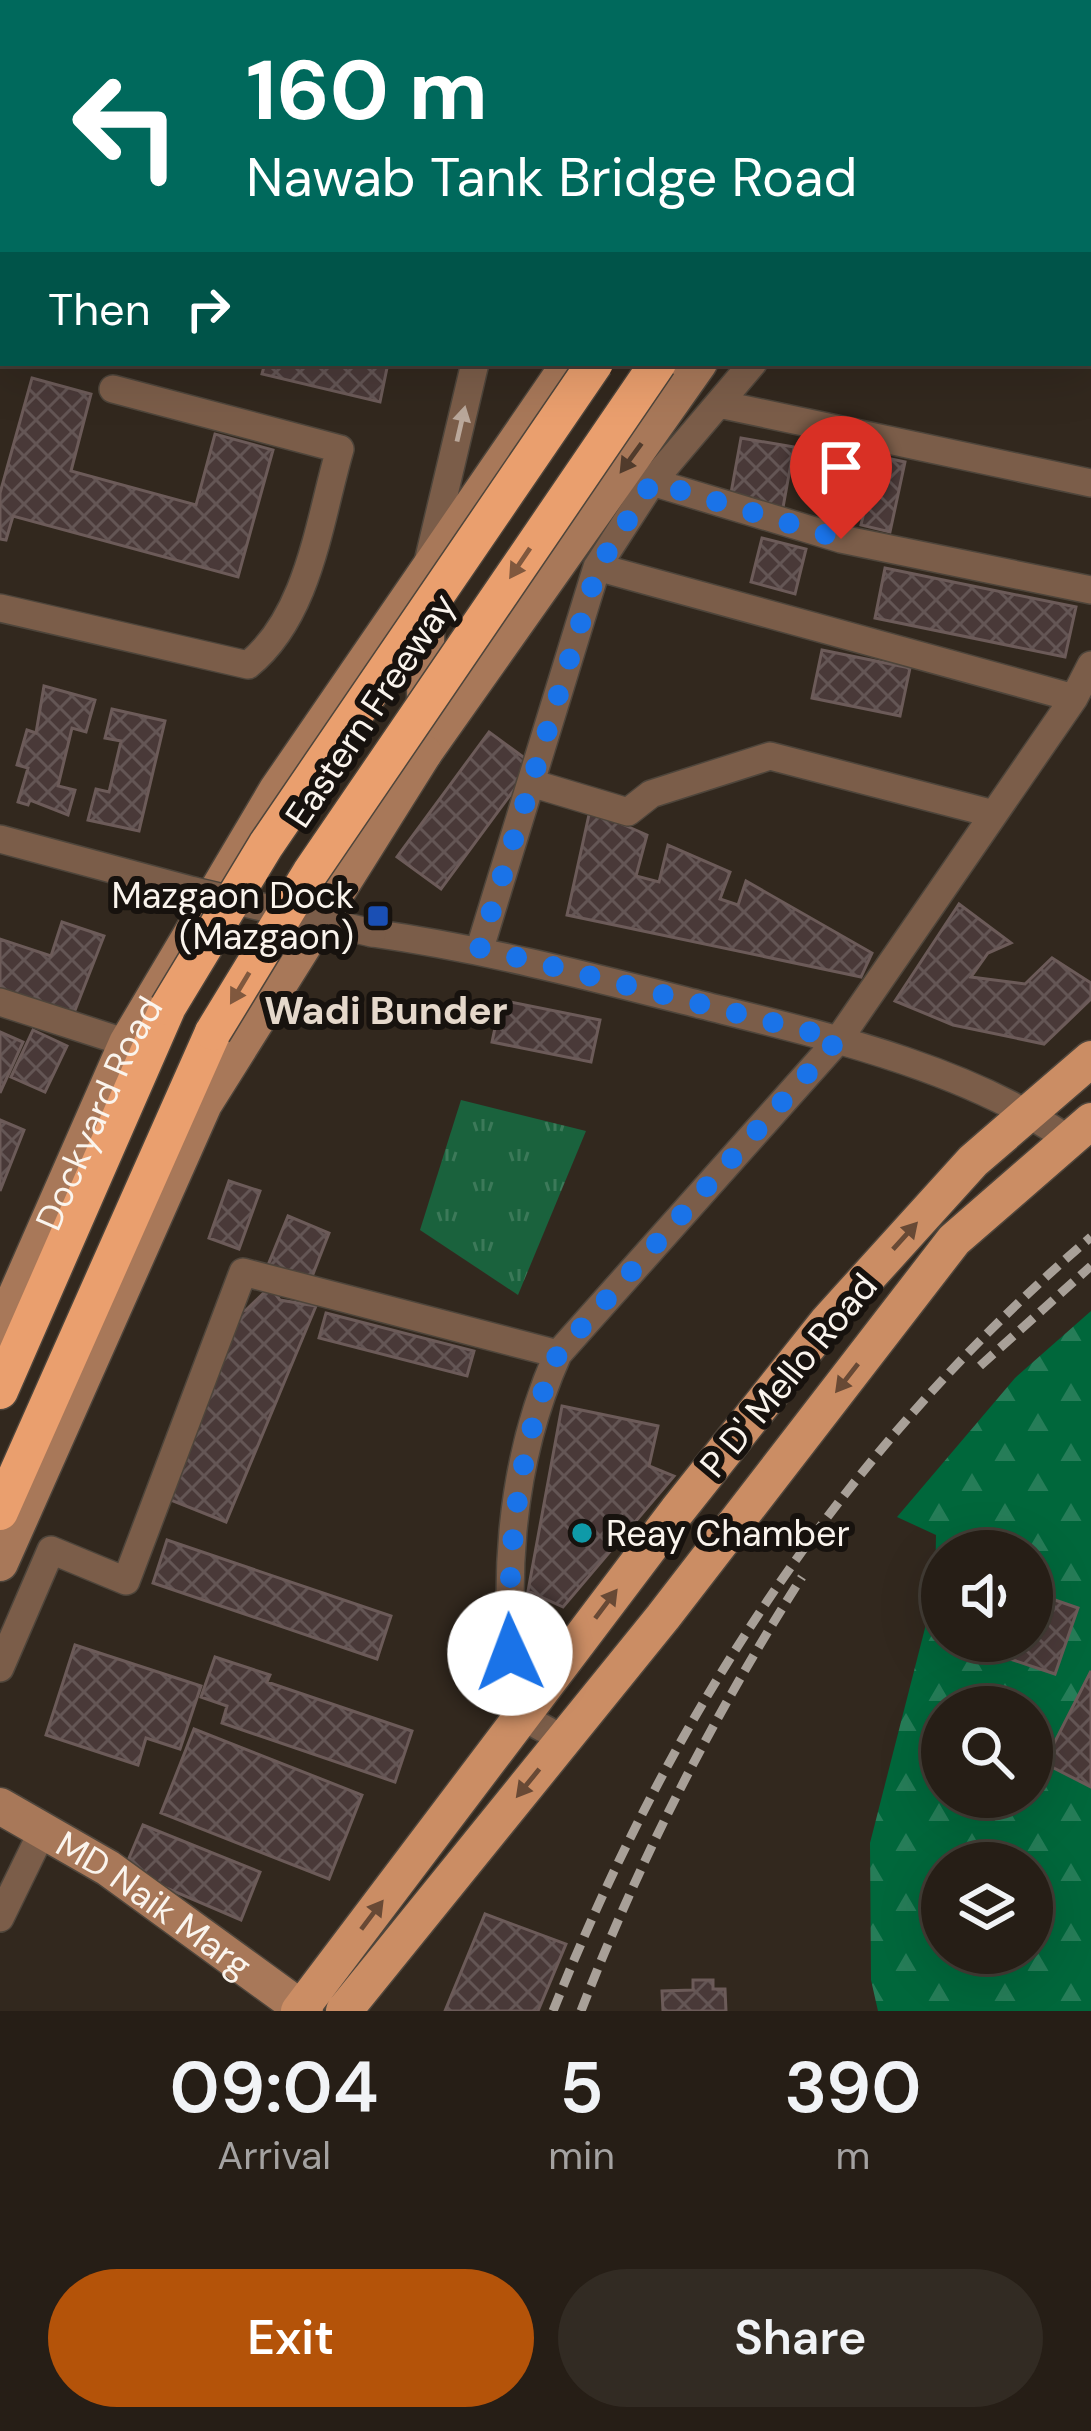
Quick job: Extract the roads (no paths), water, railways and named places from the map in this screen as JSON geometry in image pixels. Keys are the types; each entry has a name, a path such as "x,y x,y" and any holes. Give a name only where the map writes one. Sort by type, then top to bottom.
{"highway":[{"name":"Eastern Freeway","path":"0,1391 168,1006 266,845 593,366"},
{"name":"Eastern Freeway","path":"0,1512 213,1032 310,873 656,366"}],"main road":[{"name":"P D' Mello Road","path":"302,2010 521,1716 828,1321 974,1161 1091,1059"},
{"name":"P D' Mello Road","path":"344,2011 954,1240 1080,1130"}],"street":[{"path":"424,753 427,566 474,366"},
{"name":"Dockyard Road","path":"0,1332 127,1042 206,890 568,366"},
{"path":"0,1563 204,1104 424,753 697,366"},
{"path":"480,948 598,567 652,482 751,366"},
{"path":"0,608 248,665 269,648 290,616 340,449 113,389"},
{"path":"719,404 1091,483"},
{"path":"652,482 841,539 1091,590"},
{"path":"598,567 1074,698"},
{"path":"563,1738 521,1716 510,1653 508,1590 534,1407 558,1354 838,1039 1074,698 1091,665"},
{"path":"531,783 628,812 651,794 770,756 994,814"},
{"path":"0,839 372,933 480,948 838,1039 1080,1130"},
{"path":"206,890 324,916"},
{"path":"0,1002 127,1042"},
{"path":"0,1669 51,1550 126,1580 243,1272 558,1354"},
{"name":"MD Naik Marg","path":"0,1807 108,1868 302,2010"},
{"path":"0,1918 43,1829"}],"railway":[{"path":"553,2011 653,1793 774,1591 919,1405 1091,1237"},
{"path":"980,1366 1091,1266"},
{"path":"581,2011 628,1897 681,1788 802,1577"}],"place":[{"name":"Mazgaon Dock (Mazgaon)","path":"378,916"},
{"name":"Reay Chamber","path":"582,1533"}],"district":[{"name":"Wadi Bunder","path":"386,1010"}]}
